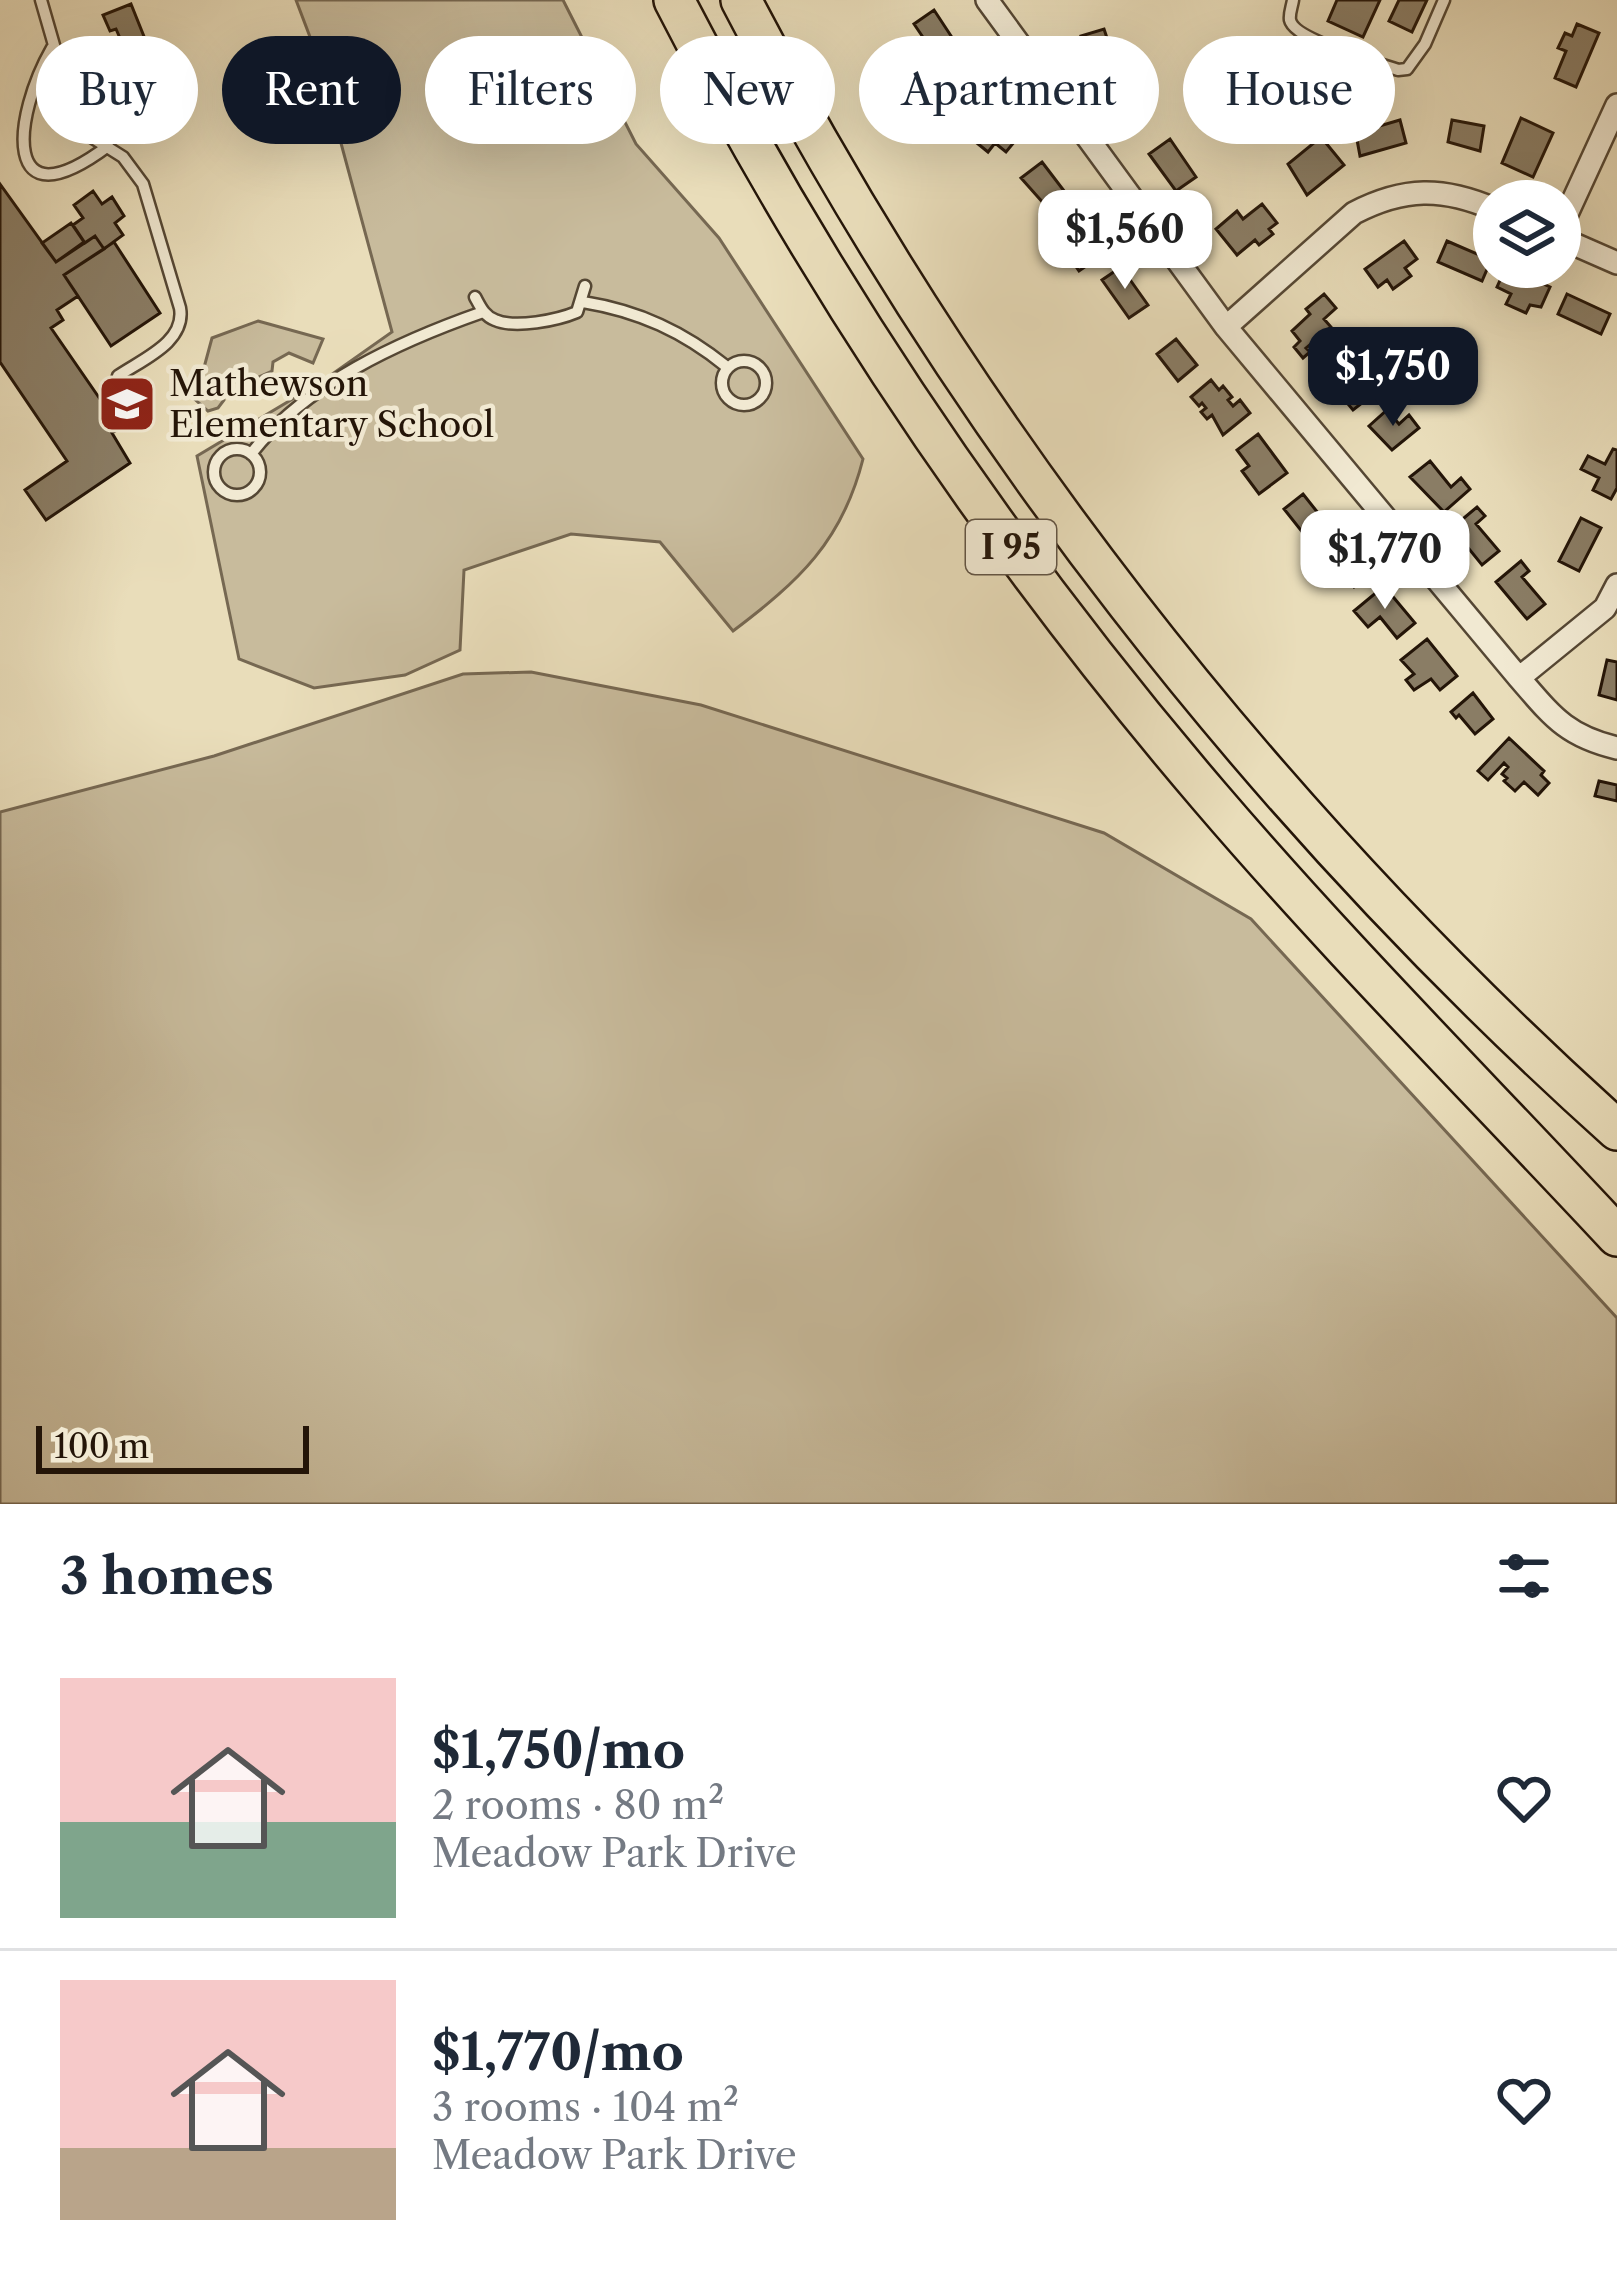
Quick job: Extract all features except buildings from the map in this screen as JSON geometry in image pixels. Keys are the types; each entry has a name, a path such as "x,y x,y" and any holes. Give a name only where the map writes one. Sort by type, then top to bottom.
{"highway":[{"name":"I 95","path":"674,0 762,162 843,297 1016,553 1207,793 1294,892 1430,1034 1617,1209"},
{"name":"I 95","path":"741,0 815,136 920,307 1113,585 1239,740 1373,892 1516,1037 1617,1130"},
{"path":"1430,1034 1617,1236"}],"street":[{"path":"987,0 1226,327 1559,725 1588,741 1617,748"},
{"path":"1581,186 1617,105"},
{"path":"1226,327 1354,213 1377,201 1418,190 1473,200"},
{"path":"1581,244 1617,263"},
{"path":"1520,678 1605,608 1617,585"}],"lane":[{"path":"41,0 49,36"},
{"path":"1293,0 1293,26 1314,39 1398,70 1407,69 1425,44 1444,0"},
{"path":"36,75 19,135 23,155 37,170 52,176 78,167 108,146"},
{"path":"104,144 123,158 143,184 182,324 175,337 118,376"},
{"path":"475,297 493,320 508,323 577,312 584,302 585,286"},
{"path":"584,302 659,322 728,367"},
{"path":"251,454 281,419 334,382 450,323 483,312"},
{"path":"741,360 761,368 766,388 758,400 737,404 725,395 721,381 728,367 741,360"},
{"path":"237,449 251,454 260,475 254,488 240,495 220,488 215,466 223,454 237,449"}],"shaded area":[{"path":"296,0 563,0 581,36 425,36 425,144 636,144 719,238 863,459 843,514 815,557 733,631 660,542 571,534 464,570 460,650 405,675 314,688 239,659 197,456 321,382 392,332 341,144 401,144 401,36 310,36"},
{"path":"258,321 323,339 313,363 289,353 273,362 272,371 252,380 223,383 224,400 208,411 190,395 202,375 212,338"},
{"path":"531,672 701,705 1104,833 1251,919 1617,1318 1617,1504 0,1504 0,812 214,756 463,674"}],"place":[{"name":"Mathewson Elementary School","path":"127,404"}]}
